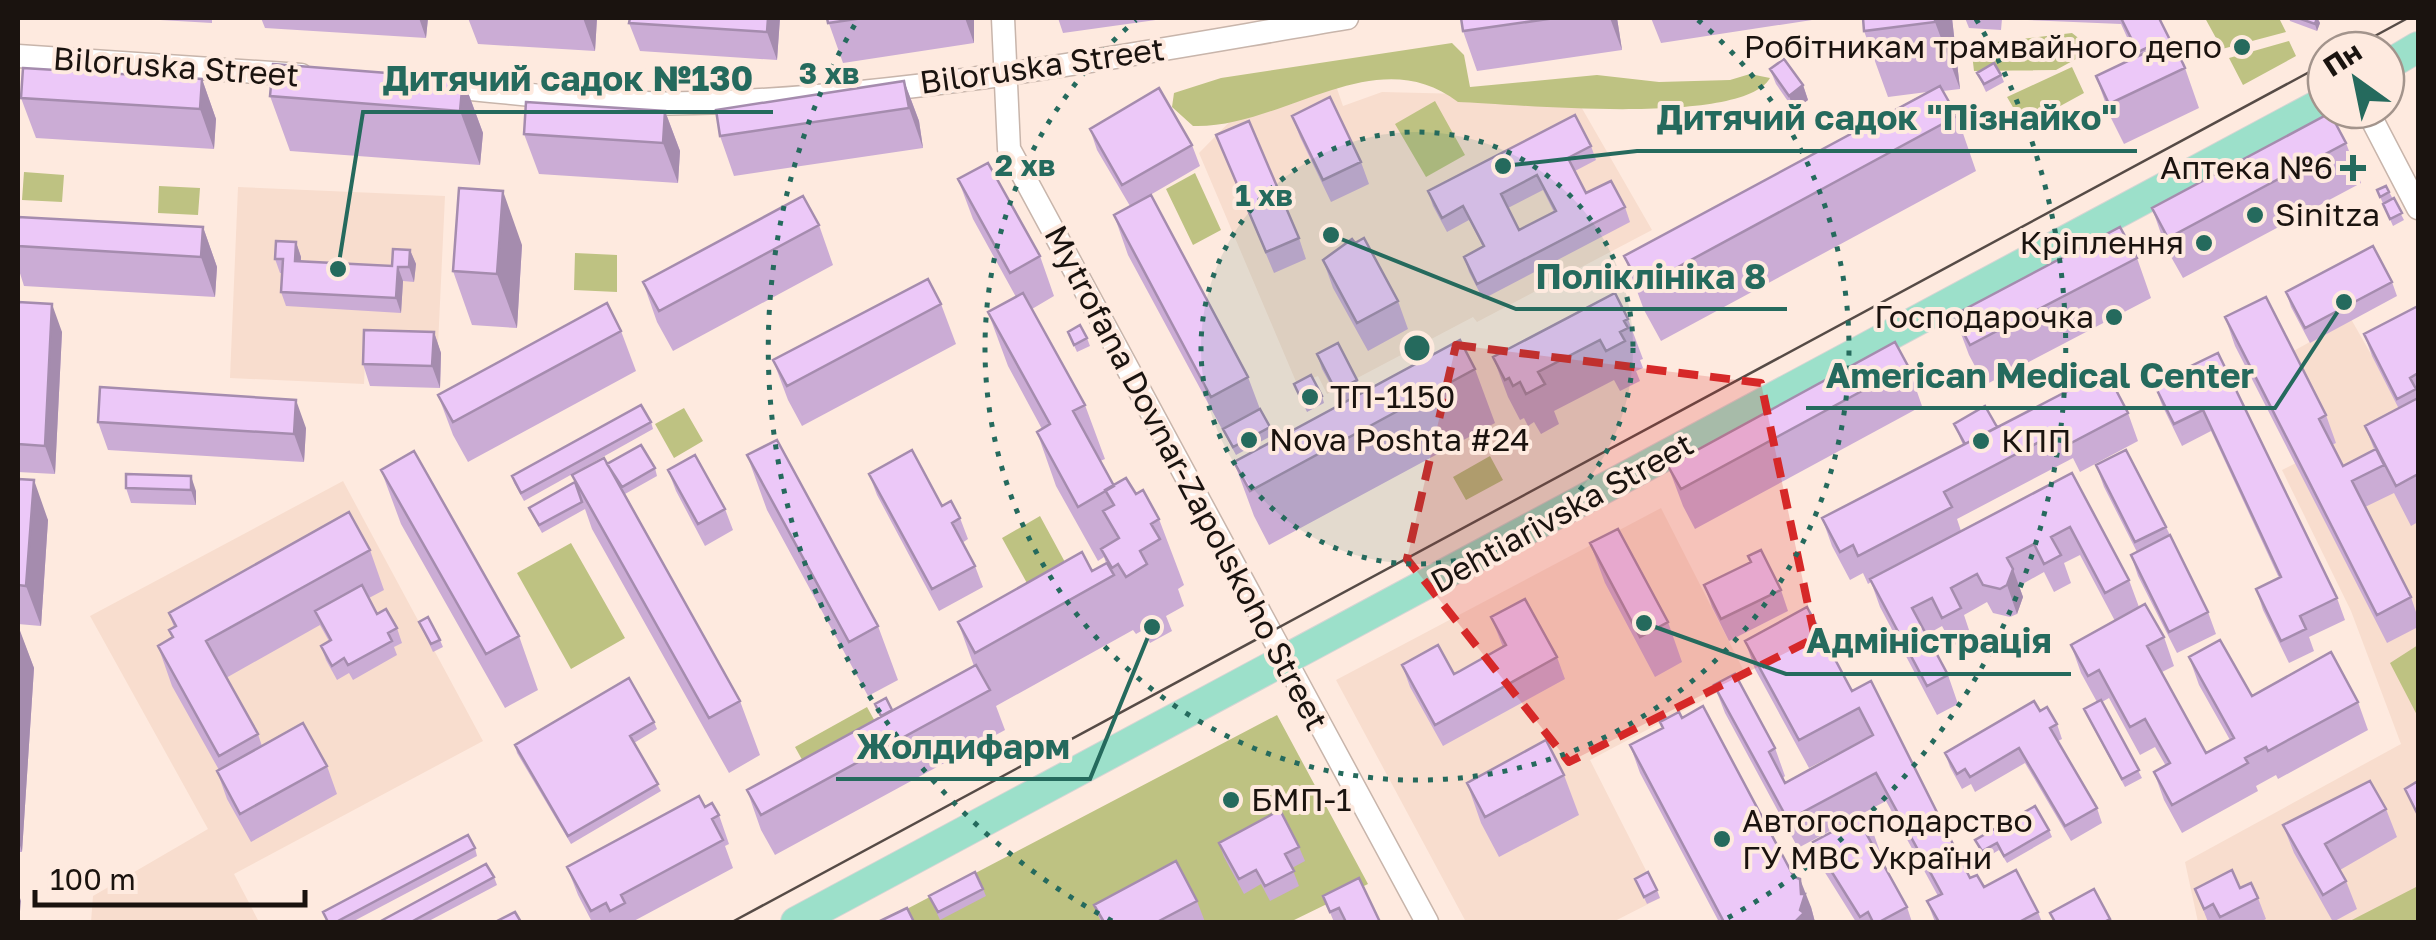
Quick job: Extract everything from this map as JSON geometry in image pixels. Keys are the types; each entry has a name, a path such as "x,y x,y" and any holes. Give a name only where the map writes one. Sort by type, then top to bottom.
{"main road":[{"name":"Dehtiarivska Street","path":"796,922 2306,112"}],"street":[{"name":"Mytrofana Dovnar-Zapolskoho Street","path":"1003,18 1009,149 1426,922"},
{"name":"Biloruska Street","path":"418,85 694,104 1004,75 1347,18"},
{"name":"Biloruska Street","path":"18,56 322,77"},
{"path":"2378,130 2418,208"}],"highlighted area":[{"path":"1456,345 1761,383 1815,638 1569,762 1407,559"}],"shaded area":[{"path":"1333,77 1343,106 1382,92 1505,95 1568,84 1652,230 1477,322 1473,317 1327,394 1318,376 1297,384 1199,153 1253,98"},
{"path":"238,187 445,196 438,345 366,342 364,384 230,378"},
{"path":"2351,319 2372,356 2418,332 2418,922 2198,922 2185,862 2401,744 2351,611 2282,470 2336,443 2290,353"},
{"path":"343,481 483,741 234,874 259,922 91,922 93,896 208,829 90,616"},
{"path":"1661,508 1747,677 1590,760 1660,898 1613,922 1466,922 1336,680"}],"green space":[{"path":"2205,18 2279,18 2286,32 2222,49"},
{"path":"2072,33 2086,44 2087,53 2056,70 1974,71 1971,45"},
{"path":"2289,41 2296,56 2243,85 2229,58"},
{"path":"1452,43 1464,55 1470,87 1597,75 1659,82 1730,80 1750,74 1770,78 1751,93 1717,103 1674,108 1458,102 1426,85 1394,79 1361,82 1227,123 1193,126 1172,107 1174,93 1221,78"},
{"path":"2072,67 2084,93 2024,126 2007,97"},
{"path":"1435,101 1465,155 1426,177 1395,124"},
{"path":"24,172 64,175 62,202 22,200"},
{"path":"1195,173 1221,230 1193,245 1166,189"},
{"path":"159,186 200,188 198,215 158,213"},
{"path":"575,253 617,255 617,292 574,290"},
{"path":"684,408 703,441 674,458 655,424"},
{"path":"1490,456 1503,480 1466,500 1453,477"},
{"path":"1040,516 1066,564 1028,585 1002,538"},
{"path":"571,543 625,638 571,669 517,573"},
{"path":"2418,645 2418,717 2390,663"},
{"path":"867,707 877,725 805,765 795,747"},
{"path":"1277,715 1368,884 1290,922 882,922"},
{"path":"2418,886 2418,922 2348,922"}],"building":[{"path":"630,18 768,18 767,32 629,23"},
{"path":"827,18 863,18 828,23"},
{"path":"1461,18 1555,18 1463,31"},
{"path":"1863,18 1935,18 1935,22 1864,31"},
{"path":"2121,18 2159,18 2170,40 2138,52"},
{"path":"2172,40 2185,68 2109,104 2096,76"},
{"path":"1784,59 1803,85 1789,96 1770,69"},
{"path":"1994,63 2001,75 1984,84 1977,73"},
{"path":"273,64 463,79 460,111 270,96"},
{"path":"23,68 202,79 200,109 21,98"},
{"path":"904,81 909,108 720,136 716,110"},
{"path":"1940,86 1957,116 1641,287 1624,256"},
{"path":"1159,88 1192,145 1122,185 1090,129"},
{"path":"1330,97 1361,162 1323,180 1292,116"},
{"path":"526,102 665,111 663,143 524,134"},
{"path":"1575,115 1591,146 1568,158 1586,193 1611,181 1625,207 1477,284 1464,257 1484,246 1463,206 1442,218 1428,191","holes":["1537,175 1556,211 1519,230 1501,194"]},
{"path":"1249,121 1299,238 1266,252 1216,135"},
{"path":"2306,126 2306,130 2339,130 2346,143 2168,238 2152,208"},
{"path":"988,163 1040,256 1010,273 958,179"},
{"path":"2386,186 2389,192 2380,197 2377,190"},
{"path":"459,188 503,191 497,274 453,271"},
{"path":"1151,195 1248,377 1211,397 1114,215"},
{"path":"803,196 819,225 659,311 643,282"},
{"path":"2394,198 2402,213 2390,219 2383,204"},
{"path":"18,217 203,227 201,257 18,246"},
{"path":"2120,227 2137,258 1970,345 1954,315"},
{"path":"1364,238 1398,301 1357,323 1323,260 1352,239 1355,243"},
{"path":"276,241 296,242 295,261 392,266 393,249 410,250 409,267 398,267 396,298 281,292 283,259 275,259"},
{"path":"2373,246 2392,282 2305,328 2286,292"},
{"path":"928,279 941,304 787,386 773,360"},
{"path":"1023,293 1085,405 1073,411 1114,486 1078,507 1037,432 1050,424 988,312"},
{"path":"1615,293 1628,319 1624,321 1628,328 1620,332 1625,341 1606,351 1600,340 1538,372 1545,384 1526,394 1520,382 1513,386 1509,378 1505,380 1493,357"},
{"path":"2266,297 2326,415 2319,419 2343,466 2376,449 2384,465 2352,481 2411,597 2377,615 2225,317"},
{"path":"18,302 52,304 45,446 18,444"},
{"path":"607,303 621,331 453,422 438,395"},
{"path":"2418,306 2418,373 2410,378 2416,389 2397,399 2364,334"},
{"path":"1080,325 1087,338 1074,345 1068,332"},
{"path":"364,330 434,332 432,366 363,364"},
{"path":"1460,340 1475,369 1250,491 1234,462"},
{"path":"1895,342 1908,366 1681,489 1668,466"},
{"path":"1338,343 1357,380 1336,391 1317,354"},
{"path":"2218,353 2337,598 2300,616 2306,629 2281,641 2256,589 2281,577 2203,410 2174,424 2154,384"},
{"path":"2106,371 2128,413 2069,444 2062,430 1944,492 1952,507 1858,556 1853,545 1840,552 1822,518"},
{"name":"ТП-1150","path":"1311,375 1322,396 1304,405 1294,384"},
{"path":"100,387 296,400 294,434 98,422"},
{"path":"2418,398 2418,474 2396,486 2365,426"},
{"path":"641,405 651,422 521,493 512,476"},
{"path":"1985,406 1997,427 1965,444 1954,424"},
{"path":"1260,409 1270,427 1233,447 1223,429"},
{"path":"777,440 878,626 849,642 747,455"},
{"path":"641,445 655,468 622,487 607,464"},
{"path":"912,450 942,506 951,501 960,518 952,523 975,566 932,589 869,474"},
{"path":"2126,450 2166,527 2135,542 2096,465"},
{"path":"414,451 519,636 486,654 381,470"},
{"path":"695,455 725,509 698,524 668,470"},
{"path":"604,458 740,701 709,718 572,475"},
{"path":"2072,473 2129,580 2105,593 2070,527 2051,537 2061,555 2044,564 2034,544 2007,558 2013,569 2007,585 2000,589 1983,585 1977,574 1951,588 1961,608 1942,618 1932,598 1912,608 1948,675 1927,686 1870,579"},
{"path":"126,474 191,476 191,490 126,488"},
{"path":"1126,478 1136,494 1143,490 1159,519 1151,524 1160,539 1140,551 1147,564 1126,577 1118,564 1112,568 1101,549 1119,538 1103,511 1114,505 1105,490"},
{"path":"18,479 34,480 26,586 18,585"},
{"path":"575,482 582,502 539,525 529,508"},
{"path":"349,512 370,550 206,641 258,734 219,756 158,646 173,637 169,630 176,626 169,613"},
{"path":"1618,529 1668,622 1640,637 1590,543"},
{"path":"2170,535 2208,612 2169,632 2131,555"},
{"path":"1761,550 1781,590 1721,619 1704,585 1751,562 1748,556"},
{"path":"1082,552 1092,571 1107,563 1114,575 975,653 958,622"},
{"path":"362,585 377,614 386,609 397,628 388,633 392,641 348,665 344,658 332,666 321,646 331,640 315,611"},
{"path":"1525,599 1557,657 1435,725 1402,665 1438,645 1454,674 1460,671 1506,645 1491,617"},
{"path":"2145,604 2164,637 2147,646 2206,753 2234,738 2189,657 2220,640 2252,696 2331,652 2358,702 2268,751 2266,747 2245,758 2248,763 2172,805 2154,772 2170,763 2145,719 2130,727 2099,670 2088,676 2071,645"},
{"path":"1807,607 1852,691 1871,681 1970,878 1977,875 1984,887 2016,870 2038,912 2019,922 1939,922 1927,901 1942,894 1876,773 1788,820 1714,685 1735,674 1775,748 1769,752 1785,783 1873,735 1859,708 1799,740 1745,641"},
{"path":"428,617 440,640 431,644 419,622"},
{"path":"976,665 990,690 761,815 747,790"},
{"path":"629,678 654,722 630,736 658,784 568,836 515,745"},
{"path":"886,698 892,710 881,716 875,704"},
{"path":"2101,700 2139,770 2122,779 2084,709"},
{"path":"2034,701 2040,711 2047,707 2057,724 2050,728 2097,808 2065,826 2019,748 1970,777 1965,769 1957,774 1945,753"},
{"name":"Автогосподарство ГУ МВС України","path":"1703,706 1794,877 1800,879 1801,894 1805,894 1800,910 1804,913 1795,922 1724,922 1630,745 1663,728 1660,722 1679,712 1682,718"},
{"path":"303,723 327,766 240,814 217,771"},
{"path":"1546,740 1564,775 1485,817 1467,783"},
{"path":"2370,781 2386,809 2325,844 2346,881 2323,895 2283,825"},
{"path":"2418,781 2418,815 2405,789"},
{"path":"699,796 705,807 712,803 719,815 712,819 723,840 621,895 625,903 610,911 606,903 591,911 567,867"},
{"path":"2035,806 2049,830 2004,856 1997,843 1982,851 1975,840"},
{"path":"1280,810 1299,847 1285,854 1294,871 1265,886 1256,870 1239,879 1219,843"},
{"path":"1864,815 1873,832 1867,835 1907,907 1879,922 1873,922 1868,912 1860,917 1813,842"},
{"path":"468,835 475,848 336,922 328,922 323,912"},
{"path":"1176,861 1197,901 1157,922 1104,922 1094,905"},
{"path":"486,864 494,877 411,922 379,922"},
{"path":"2232,870 2240,888 2251,883 2258,898 2220,917 2213,904 2204,909 2195,889"},
{"path":"975,872 983,889 938,912 929,896"},
{"path":"1648,872 1657,890 1644,897 1635,879"},
{"path":"1359,878 1380,922 1346,922 1339,908 1330,912 1323,896"},
{"path":"2094,889 2110,919 2055,922 2050,913"},
{"path":"907,908 914,922 878,922"},
{"path":"515,912 521,922 495,922"}],"tram line":[{"path":"2386,30 2408,18"},
{"path":"732,922 2306,74"}],"place":[{"name":"Робітникам трамвайного депо","path":"2242,47"},
{"name":"Дитячий садок \"Пізнайко\"","path":"1503,166"},
{"name":"Аптека №6","path":"2353,168"},
{"name":"Sinitza","path":"2255,215"},
{"name":"Поліклініка 8","path":"1331,235"},
{"name":"Кріплення","path":"2204,243"},
{"name":"Дитячий садок №130","path":"338,269"},
{"name":"American Medical Center","path":"2344,302"},
{"name":"Господарочка","path":"2114,317"},
{"name":"ТП-1150","path":"1310,397"},
{"name":"Nova Poshta #24","path":"1249,440"},
{"name":"КПП","path":"1981,441"},
{"name":"Адміністрація","path":"1644,623"},
{"name":"Жолдифарм","path":"1152,627"},
{"name":"БМП-1","path":"1231,800"},
{"name":"Автогосподарство ГУ МВС України","path":"1722,839"}]}
